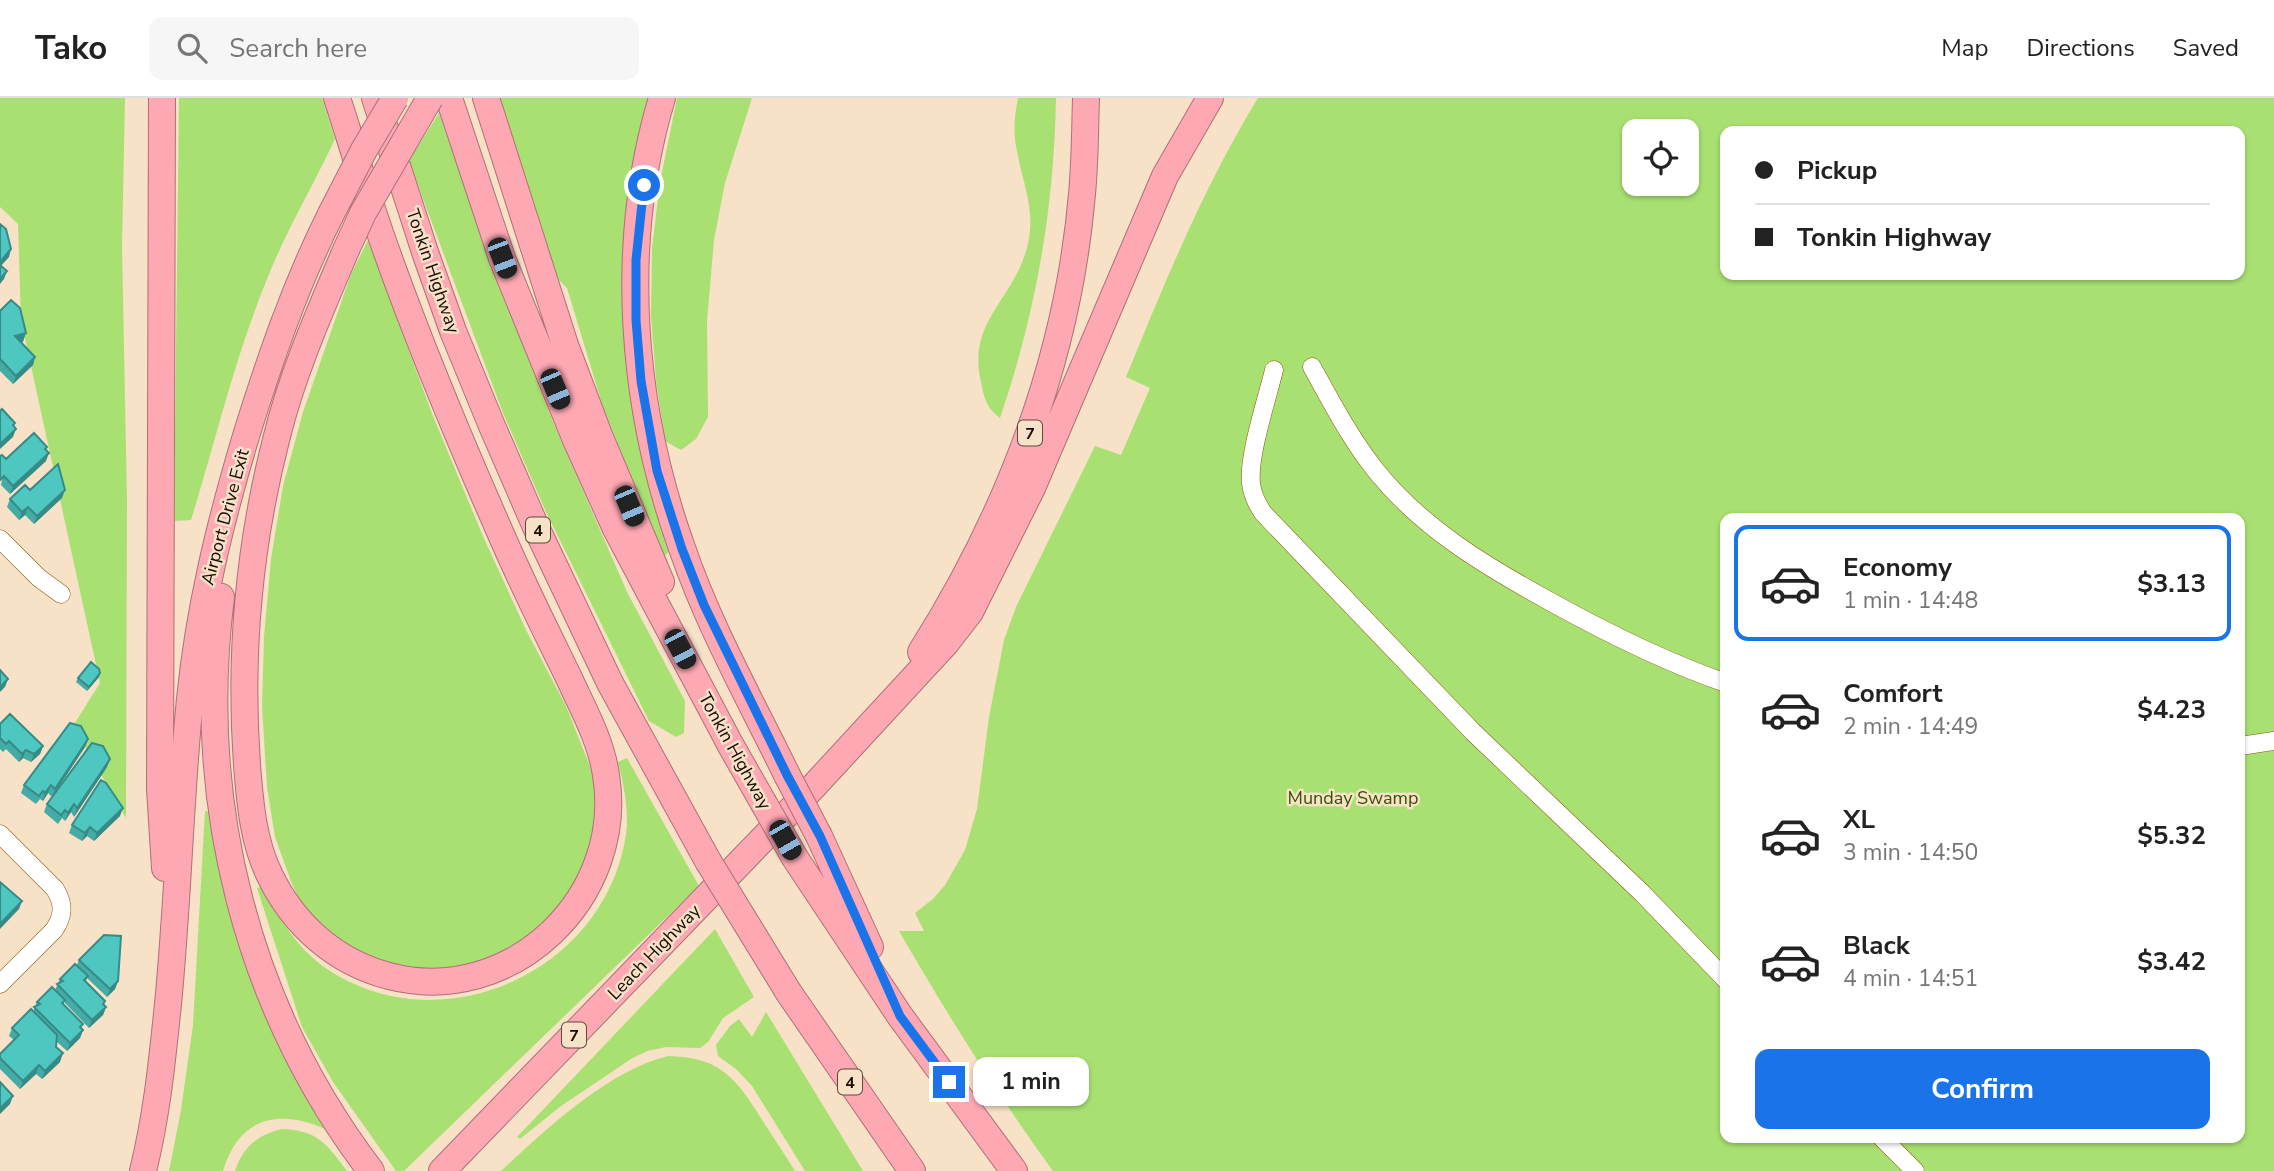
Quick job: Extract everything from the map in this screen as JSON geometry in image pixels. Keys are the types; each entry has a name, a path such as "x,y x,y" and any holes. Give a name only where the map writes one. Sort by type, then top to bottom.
{"highway":[{"path":"144,1171 158,1105 172,967 160,789 162,98"},
{"path":"337,98 378,225 452,420 514,564 591,725 606,774 608,807 604,844 592,880 569,916 555,931 520,957 475,976 447,981 398,978 370,971 329,949 305,926 281,895 269,874 259,847 253,820 245,739 246,614 264,489 278,432 320,309 346,250 363,213 430,98"},
{"name":"Tonkin Highway","path":"375,98 453,331 535,525 610,683 708,861 789,993 912,1171"},
{"name":"Airport Drive Exit","path":"172,967 195,654 202,602 215,543 270,359 294,294 363,150 395,98"},
{"name":"Tonkin Highway","path":"449,98 502,258 576,440 616,529 730,744 795,858 900,1016 1014,1171"},
{"path":"486,98 565,345 599,435 730,744"},
{"path":"662,98 644,185 636,260 636,320 641,381 655,458 682,549 704,605 787,775 820,836 900,1016"},
{"name":"7","path":"864,730 953,600 1007,490 1032,429 1048,376 1073,262 1082,195 1086,98"},
{"path":"864,730 946,643 970,611 1031,488 1165,176 1210,98"},
{"path":"239,460 215,646 216,748 225,842 247,931 283,1026 314,1086 370,1171"},
{"name":"Leach Highway","path":"442,1171 723,881 864,730"}],"street":[{"path":"1312,367 1349,434 1378,473 1417,514 1442,535 1526,589 1588,623 1649,652 1720,680"},
{"path":"1274,370 1251,467 1251,485 1255,500 1263,513 1473,732 1603,856 1720,974"},
{"path":"0,539 39,578 61,594"},
{"path":"2245,745 2274,741"},
{"path":"0,834 55,889 63,909 54,930 0,984"},
{"path":"1887,1143 1915,1171"}],"green space":[{"path":"0,98 125,98 122,247 127,500 126,818 73,726 100,683 21,320 18,224 0,207"},
{"path":"179,98 322,98 335,139 283,243 256,308 235,368 191,520 174,521"},
{"path":"500,98 648,98 629,188 624,254 673,549 664,556 603,407 567,288 556,277"},
{"path":"677,98 752,98 725,183 714,240 707,321 708,417 696,439 681,450 665,441 656,380 651,316 652,248 660,182"},
{"path":"1018,98 1056,98 1054,140 1041,260 1024,339 1000,418 989,407 985,398 978,362 985,328 1019,269 1029,237 1030,210 1015,140"},
{"name":"Munday Swamp","path":"1258,98 2274,98 2274,1171 1053,1171 973,1053 899,931 924,931 915,913 945,885 965,850 977,809 989,717 1004,640 1016,607 1095,446 1121,455 1150,388 1126,377 1186,235 1220,165"},
{"path":"439,113 485,247 548,410 627,592 685,701 684,733 676,737 649,721 546,512 503,413 409,161"},
{"path":"368,240 433,416 526,630 566,706 593,774 598,799 593,844 561,908 540,930 485,962 442,971 363,959 305,912 275,837 267,787 262,707 264,637 271,559 283,486 303,412 351,274"},
{"path":"627,758 699,886 404,1171 396,1171 333,1082 302,1027 257,888 262,887 290,932 316,961 372,991 420,1000 467,996 512,982 553,957 587,924 612,883 627,826 618,762"},
{"path":"205,811 211,812 327,1130 293,1120 263,1122 250,1128 239,1139 223,1171 169,1171 193,1025"},
{"path":"715,929 754,997 723,1018 708,1042 700,1048 666,1047 647,1051 561,1106 520,1139 517,1137"},
{"path":"766,1012 863,1171 805,1171 752,1086 736,1069 718,1056 716,1045 730,1026 739,1019 752,1037"},
{"path":"668,1056 699,1060 712,1065 732,1079 750,1101 795,1171 501,1171 579,1103 623,1074"},
{"path":"282,1129 304,1132 320,1140 347,1171 235,1171 242,1155 252,1143"}],"building":[{"path":"0,224 6,229 11,249 0,262"},
{"path":"0,265 7,271 0,279"},
{"path":"11,300 20,308 26,333 15,336 35,357 16,376 0,359 0,311"},
{"path":"2,409 15,423 13,425 16,429 0,444 0,411"},
{"path":"34,433 49,453 13,486 4,476 0,480 0,456 6,459"},
{"path":"58,464 65,490 37,516 28,507 22,512 10,499 25,485 30,490"},
{"path":"91,662 100,673 89,687 78,678"},
{"path":"0,670 8,679 0,687"},
{"path":"10,714 43,746 34,754 26,750 22,754 9,741 6,744 0,738 0,724"},
{"path":"70,723 81,726 88,739 55,789 51,785 39,796 24,785"},
{"path":"92,743 103,746 110,759 77,808 74,804 68,813 65,810 61,815 47,804"},
{"path":"101,780 123,808 97,833 90,827 85,833 72,825"},
{"path":"0,882 22,901 0,924"},
{"path":"104,935 121,936 118,981 110,989 79,960"},
{"path":"75,964 88,976 84,980 105,1001 103,1004 106,1007 92,1020 57,984 63,981 60,979"},
{"path":"52,987 65,1000 62,1003 83,1024 80,1027 83,1030 70,1043 34,1007 40,1004 37,1002"},
{"path":"31,1009 57,1035 56,1047 63,1053 45,1071 39,1065 23,1081 0,1058 0,1054 19,1035 12,1028"},
{"path":"0,1082 13,1096 0,1108"}],"route":[{"path":"644,185 636,260 636,320 641,381 657,471 682,549 704,605 787,775 820,836 900,1016 949,1082"}]}
